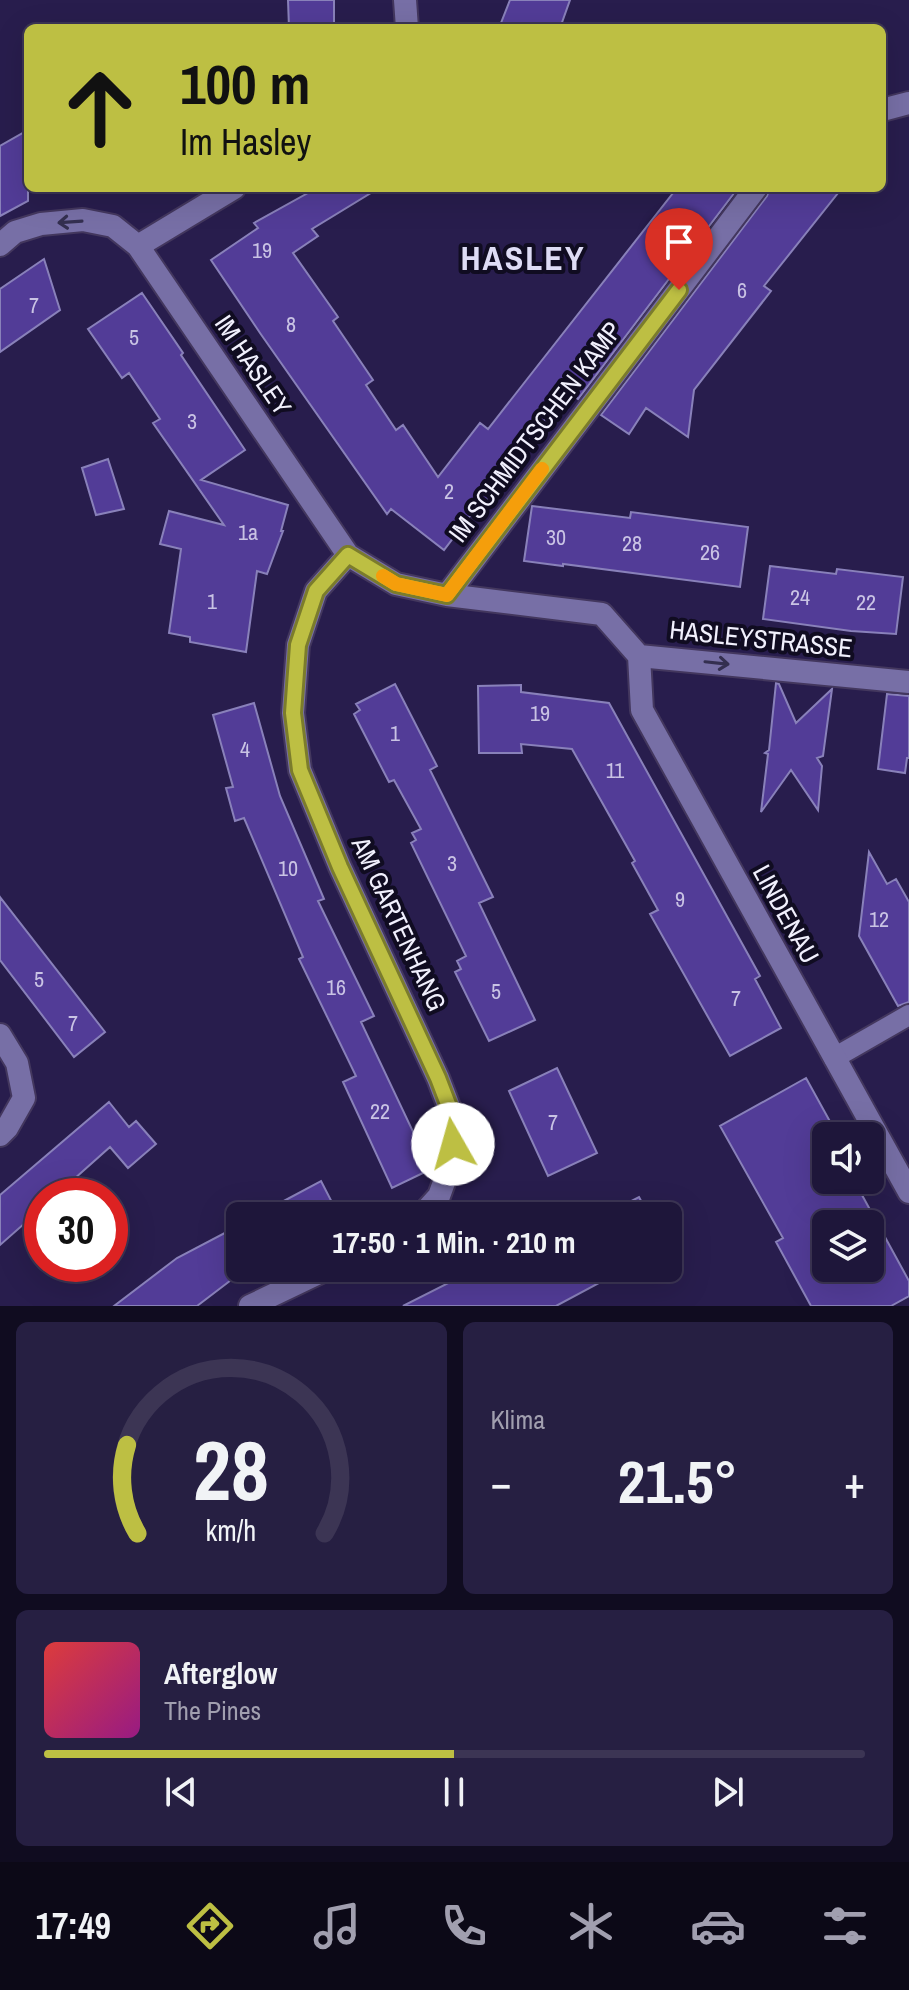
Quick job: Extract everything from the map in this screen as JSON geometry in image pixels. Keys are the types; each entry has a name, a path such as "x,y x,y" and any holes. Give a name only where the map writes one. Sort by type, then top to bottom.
{"street":[{"path":"405,0 407,24"},
{"path":"886,109 909,103"},
{"path":"138,246 227,192"},
{"name":"IM SCHMIDTSCHEN KAMP","path":"447,595 753,192"},
{"name":"IM HASLEY","path":"0,245 15,232 41,224 83,220 113,226 138,246 348,555"},
{"name":"HASLEYSTRASSE","path":"348,555 396,584 447,595 602,614 639,656 909,682"},
{"name":"AM GARTENHANG","path":"348,555 316,591 298,645 293,713 300,770 340,867 438,1078 456,1125 451,1163 439,1196 434,1202"},
{"name":"LINDENAU","path":"639,656 642,710 909,1192"},
{"path":"0,1035 17,1063 24,1098 0,1135"},
{"path":"250,1306 300,1282"}],"lane":[{"path":"834,1058 909,1015"}],"building":[{"path":"288,0 334,0 334,24 289,24"},
{"path":"510,0 570,0 561,24 501,24"},
{"path":"24,132 24,192 28,192 28,201 0,216 0,146"},
{"path":"310,192 372,192 312,229 318,236 293,253 338,317 333,321 373,380 366,385 396,430 403,425 438,477 480,423 488,429 674,192 735,192 578,399 574,396 566,405 560,400 519,453 522,455 444,550 391,509 387,514 211,260 258,228 254,223"},
{"path":"768,192 839,192 764,286 771,291 694,390 688,437 646,408 629,434 601,415"},
{"path":"44,259 60,310 0,352 0,289"},
{"path":"142,293 245,450 201,480 288,505 283,531 267,574 257,571 246,652 190,642 190,637 169,633 181,549 160,544 169,511 224,525 153,423 160,419 129,373 122,378 88,329"},
{"path":"108,459 124,509 96,515 82,468"},
{"path":"532,506 630,518 631,512 748,527 740,587 524,561"},
{"path":"770,566 836,574 837,569 903,577 896,634 763,619"},
{"path":"776,683 796,723 832,689 823,756 817,758 822,766 818,810 791,770 761,812 768,754 765,753 769,750"},
{"path":"395,684 437,766 430,770 493,897 479,903 535,1020 489,1041 455,972 461,969 457,961 466,956 411,843 416,840 412,833 421,829 394,780 389,782 354,714 360,710 356,704"},
{"path":"521,685 521,692 609,703 760,976 755,979 781,1028 730,1056 650,914 658,910 632,863 635,861 572,749 521,744 522,753 479,753 478,686"},
{"path":"887,694 909,696 909,758 905,773 878,769"},
{"path":"254,703 280,796 324,899 318,901 374,1016 361,1022 417,1140 413,1141 420,1156 415,1157 423,1173 392,1188 343,1082 356,1076 299,959 303,957 244,818 235,821 226,788 233,787 213,715"},
{"path":"869,852 887,884 896,879 909,902 909,1002 898,1006 859,936"},
{"path":"0,897 105,1032 74,1057 0,960"},
{"path":"557,1068 597,1153 548,1176 509,1091"},
{"path":"806,1078 830,1122 812,1122 812,1194 864,1194 870,1210 812,1210 812,1282 884,1282 884,1235 909,1281 909,1296 891,1306 811,1306 776,1242 783,1238 720,1126"},
{"path":"109,1102 129,1127 136,1121 156,1144 128,1168 110,1147 75,1178 24,1178 24,1224 0,1245 0,1195"},
{"path":"321,1181 332,1202 282,1202"},
{"path":"226,1232 226,1282 228,1282 197,1306 114,1306 177,1258"},
{"path":"450,1282 601,1282 556,1306 403,1306"}],"slow traffic":[{"path":"383,576 396,584 447,595 542,469"}],"district":[{"name":"HASLEY","path":"523,258"}],"route":[{"path":"453,1144 456,1125 438,1078 340,867 300,770 293,713 298,645 316,591 348,555 396,584 447,595 679,290"}]}
